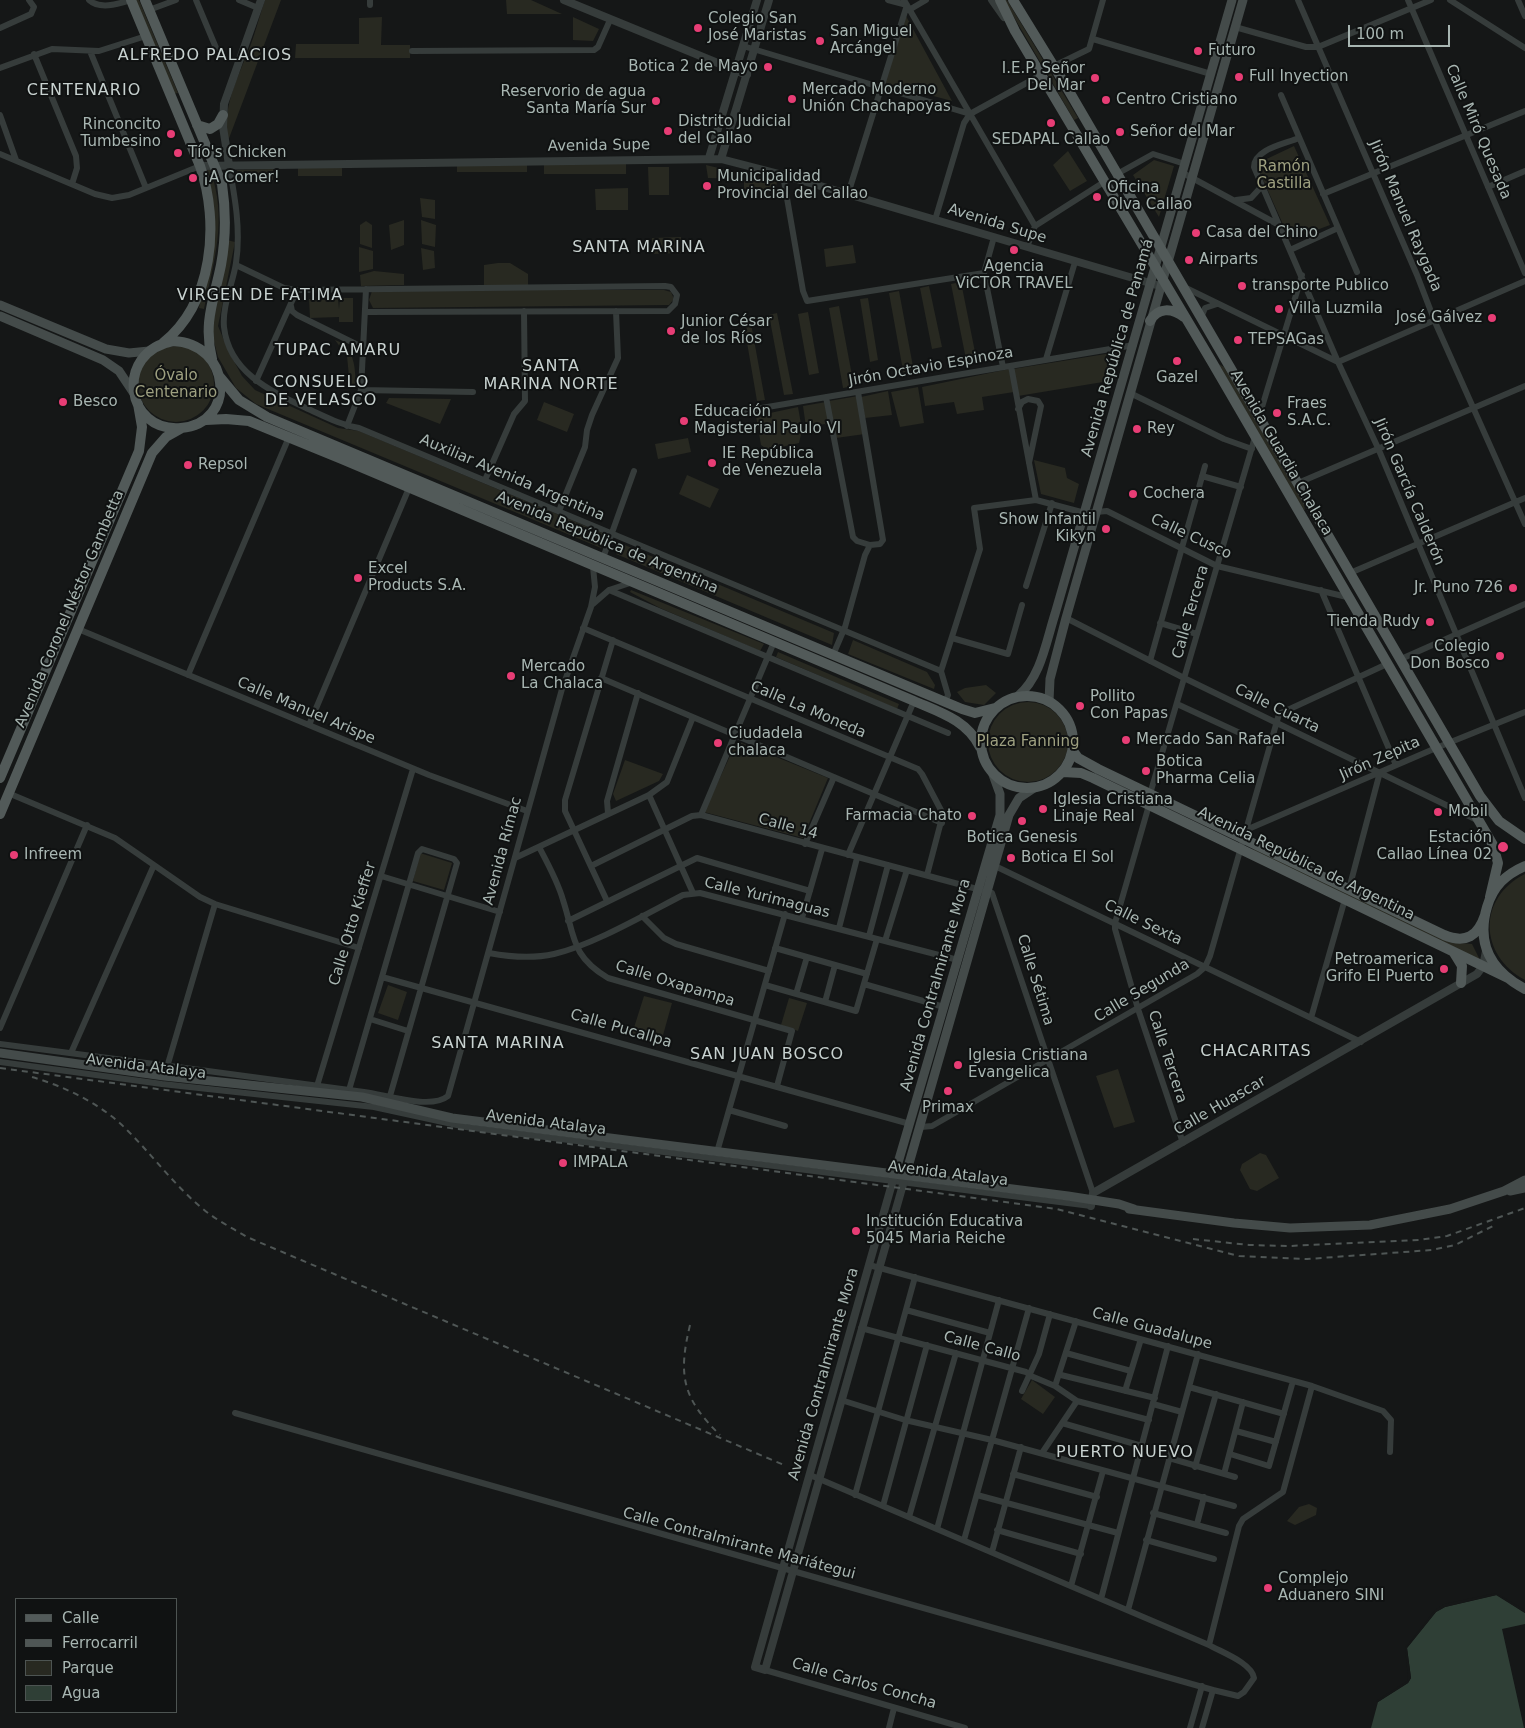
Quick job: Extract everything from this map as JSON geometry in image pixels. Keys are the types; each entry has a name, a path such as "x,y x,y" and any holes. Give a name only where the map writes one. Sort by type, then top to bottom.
{"main road":[{"path":"131,0 200,166 208,189 211,214 207,260 196,299 187,318 163,343 149,351 137,366 134,374 133,392"},
{"path":"0,316 77,348 112,366 126,379 143,412 159,424 182,428 206,420 219,395 219,376 212,360 208,334 209,314 221,266 225,220 222,184 145,0"},
{"name":"Avenida Guardia Chalaca","path":"1000,0 1015,31 1155,267 1161,282 1212,362 1496,853 1498,871 1485,915"},
{"name":"Avenida Guardia Chalaca","path":"1014,0 1086,120 1258,419 1298,483 1480,796 1494,816 1525,839"},
{"name":"Avenida República de Panamá","path":"1018,696 1030,685 1036,674 1134,345 1232,0"},
{"name":"Avenida República de Panamá","path":"1049,701 1050,680 1066,618 1243,0"},
{"path":"174,104 186,100"},
{"path":"197,125 210,128 218,124 223,115"},
{"path":"1072,128 1086,120"},
{"path":"0,305 114,352 149,351"},
{"path":"1150,321 1153,316 1164,310 1171,310 1185,317"},
{"path":"24,326 28,317"},
{"path":"77,348 81,339"},
{"path":"163,343 183,341 192,344 204,350 212,360"},
{"path":"1212,362 1222,356"},
{"name":"Avenida República de Argentina","path":"219,376 235,396 256,412 945,702 974,712 995,708"},
{"name":"Avenida Coronel Néstor Gambetta","path":"0,778 136,459 142,435 138,404"},
{"name":"Avenida República de Argentina","path":"206,420 249,421 914,701 956,720 974,734 980,747"},
{"name":"Avenida Coronel Néstor Gambetta","path":"0,814 152,454 162,441 182,428"},
{"path":"1300,516 1313,509"},
{"path":"1363,624 1376,616"},
{"path":"1018,696 1034,696 1049,701 1066,717 1074,739 1073,751 1062,772 1054,780 1034,788 1011,786 992,772 986,764 980,747 983,725 995,708 1018,696"},
{"name":"Avenida República de Argentina","path":"1073,751 1086,763 1244,840 1454,952 1508,978"},
{"name":"Avenida Contralmirante Mora","path":"905,1178 922,1122 983,889 1001,807 1000,794 992,772"},
{"name":"Avenida República de Argentina","path":"1062,772 1081,773 1149,805 1244,840"},
{"name":"Avenida Contralmirante Mora","path":"894,1177 958,960 983,889 995,866 1014,804 1034,788"},
{"path":"1490,897 1500,882 1525,866"},
{"name":"Avenida República de Argentina","path":"1347,894 1451,938 1472,937 1480,929 1485,915"},
{"path":"1485,915 1483,933 1486,949 1496,966 1508,978 1525,988"},
{"path":"1454,952 1462,966 1461,983"},
{"name":"Avenida Atalaya","path":"0,1053 164,1076 362,1097 452,1118 894,1177 1092,1199 1134,1209 1234,1223 1290,1228 1370,1225 1414,1218 1450,1209 1501,1192 1525,1180"},
{"path":"911,1120 922,1122"},
{"name":"Avenida Atalaya","path":"1501,1192 1525,1188"}],"street":[{"path":"0,28 31,14 34,7 29,0"},
{"path":"90,0 95,4 105,5 131,0"},
{"path":"149,10 176,0"},
{"path":"196,0 219,55"},
{"path":"229,165 223,115 229,89 260,4 239,0"},
{"path":"564,0 722,67 747,75"},
{"path":"709,158 757,0"},
{"path":"721,159 770,0"},
{"path":"888,0 906,5 926,0"},
{"name":"Avenida Guardia Chalaca","path":"992,0 1015,31"},
{"path":"1054,66 1085,52 1093,39 1103,0"},
{"name":"Jirón Manuel Raygada","path":"1298,0 1435,322 1525,524"},
{"name":"Calle Miró Quesada","path":"1408,0 1525,273"},
{"path":"1235,26 1306,47 1318,47 1431,0"},
{"path":"1450,0 1525,48"},
{"path":"1518,0 1525,16"},
{"path":"848,194 906,5"},
{"path":"906,5 1034,226"},
{"path":"412,51 594,50 598,47 610,20"},
{"path":"0,68 34,54 62,48 90,51 108,49 146,36"},
{"path":"1093,39 1210,74"},
{"path":"743,46 970,114"},
{"path":"90,51 146,188"},
{"path":"34,54 76,156 77,168 72,184"},
{"path":"722,67 732,64 740,57"},
{"path":"935,220 964,123 970,114 1042,75"},
{"path":"1281,95 1357,272"},
{"path":"1323,194 1525,111"},
{"path":"0,115 16,160"},
{"name":"Jirón García Calderón","path":"1299,138 1260,154 1255,159 1254,167 1338,362 1378,448 1454,634 1525,798"},
{"path":"0,154 72,184 112,198 129,195 200,166"},
{"path":"1117,174 1153,154 1184,168 1193,178 1279,225"},
{"name":"Avenida Supe","path":"200,166 721,159 783,175 1150,284 1161,282"},
{"name":"Auxiliar Avenida Argentina","path":"229,165 238,219 236,265 224,318 224,327 231,349 240,366 256,381 274,393 347,426 359,428 941,671"},
{"path":"1488,187 1525,171"},
{"path":"783,175 803,291 807,301 984,273"},
{"path":"1027,247 1034,226 1104,182"},
{"path":"1232,199 1251,198 1262,186"},
{"path":"1290,250 1338,228"},
{"path":"994,237 984,273 1003,367"},
{"path":"1046,359 1075,262"},
{"path":"236,265 284,288 297,290 665,286 671,287 677,295 675,304 668,311 366,312"},
{"path":"1258,419 1302,275"},
{"path":"1181,286 1338,362 1435,322 1525,281"},
{"path":"347,426 361,390 366,289"},
{"path":"256,381 297,290"},
{"path":"1200,319 1205,308 1217,304"},
{"path":"291,306 292,311 297,315 364,348"},
{"path":"559,511 585,447 589,422 618,358 616,310"},
{"path":"485,480 514,414 525,401 524,311"},
{"name":"Jirón Octavio Espinoza","path":"732,413 1134,345"},
{"path":"1011,366 1036,500"},
{"path":"1298,483 1525,386"},
{"path":"361,390 473,392"},
{"path":"826,397 852,537 862,544 870,546 880,544 883,540 858,392"},
{"path":"1130,392 1224,439 1252,449"},
{"path":"1018,408 1022,402 1028,399 1038,401 1041,406 1029,465"},
{"name":"Calle Tercera","path":"1150,794 1255,437"},
{"path":"188,675 290,438"},
{"path":"1150,661 1205,466"},
{"path":"604,558 634,471"},
{"path":"1202,476 1240,487"},
{"path":"309,726 409,488"},
{"path":"1350,573 1525,498"},
{"path":"945,702 948,695 941,671 980,549 974,508 1036,500 1085,513"},
{"path":"1026,586 1052,503"},
{"name":"Calle Cusco","path":"1085,513 1109,511 1217,566 1347,597"},
{"path":"833,655 843,630 865,555 870,546"},
{"name":"Avenida Rímac","path":"442,1101 448,1096 452,1088 562,689 591,606 594,587 593,567"},
{"name":"Avenida Rímac","path":"591,606 609,590 630,583"},
{"path":"609,590 948,733"},
{"path":"1321,590 1396,765"},
{"path":"1401,659 1525,604"},
{"path":"952,638 1008,654 1022,605"},
{"name":"Calle Cuarta","path":"1066,618 1184,678 1478,820"},
{"path":"1160,623 1197,634"},
{"name":"Calle La Moneda","path":"583,628 912,766 922,774 941,808 942,823"},
{"name":"Calle Manuel Arispe","path":"78,629 413,769 527,812"},
{"path":"607,901 565,811 565,800 613,640"},
{"path":"591,866 692,816 701,815 733,734 774,642"},
{"path":"1276,722 1282,712 1360,678 1387,664"},
{"path":"601,678 942,823 926,875"},
{"path":"608,813 606,800 638,693"},
{"path":"848,855 914,701"},
{"path":"1177,704 1242,734"},
{"name":"Jirón Zepita","path":"1244,840 1380,772 1525,712"},
{"path":"515,858 649,795 667,782 693,717"},
{"name":"Calle Segunda","path":"922,1122 932,1126 1138,1009 1197,974 1205,967 1244,840 1276,722"},
{"name":"Calle Otto Kieffer","path":"317,1086 413,769"},
{"path":"1311,1018 1380,772"},
{"path":"805,844 834,777"},
{"path":"8,793 115,838 200,897 215,904 359,948"},
{"path":"649,795 663,830 693,893"},
{"path":"1115,923 1149,805"},
{"name":"Calle 14","path":"701,815 822,849 983,889"},
{"path":"0,1028 87,825"},
{"name":"Calle Oxapampa","path":"539,847 559,887 568,921 577,946 586,963 608,978 792,1031 777,1086"},
{"path":"349,1090 418,853 422,849 454,859 457,863 390,1096"},
{"path":"802,918 822,849"},
{"path":"568,921 697,858 810,891"},
{"path":"839,928 857,858"},
{"path":"71,1054 154,865"},
{"path":"868,936 888,865"},
{"name":"Calle Sexta","path":"995,866 1361,1042"},
{"path":"885,941 906,870"},
{"path":"381,876 500,912"},
{"name":"Calle Sétima","path":"983,889 995,897 1092,1199"},
{"name":"Calle Yurimaguas","path":"489,953 533,957 554,954 577,946 693,893 718,896 958,960"},
{"path":"167,1067 215,904"},
{"path":"717,1152 785,914"},
{"path":"642,916 664,938 676,944 769,970"},
{"name":"Calle Tercera","path":"1115,923 1138,1009 1183,1143"},
{"path":"765,985 856,1011 877,939"},
{"path":"775,948 867,974"},
{"path":"1483,966 1486,949"},
{"path":"796,994 807,957"},
{"path":"825,1002 835,965"},
{"name":"Calle Huascar","path":"1092,1199 1183,1143 1477,974 1483,966"},
{"name":"Calle Pucallpa","path":"382,977 777,1086 911,1120"},
{"path":"864,984 944,1007"},
{"path":"370,1019 408,1031"},
{"name":"Avenida Atalaya","path":"0,1044 349,1090 424,1102 442,1101"},
{"name":"Avenida Atalaya","path":"0,1062 162,1084 374,1106 466,1127 894,1177"},
{"path":"729,1110 785,1126"},
{"name":"Avenida Contralmirante Mora","path":"755,1667 894,1177"},
{"name":"Avenida Atalaya","path":"905,1178 1092,1199"},
{"name":"Avenida Contralmirante Mora","path":"765,1670 905,1178"},
{"name":"Calle Guadalupe","path":"869,1265 1312,1386 1383,1411 1391,1420 1390,1452"},
{"path":"856,1495 915,1277"},
{"path":"937,1529 999,1300"},
{"path":"964,1540 1029,1308"},
{"path":"906,1310 990,1333"},
{"path":"1022,1391 1039,1354 1050,1314"},
{"path":"1055,1386 1061,1375 1076,1321"},
{"name":"Calle Callo","path":"861,1328 1026,1372 1055,1386 1077,1401 1149,1420"},
{"path":"1125,1391 1141,1339"},
{"path":"883,1506 927,1345"},
{"path":"1101,1599 1168,1346"},
{"path":"908,1517 956,1353"},
{"path":"1066,1353 1131,1371"},
{"path":"1128,1610 1153,1512 1198,1354"},
{"path":"1061,1375 1125,1391 1182,1412"},
{"path":"1230,1454 1269,1466 1293,1381"},
{"path":"836,1383 845,1385"},
{"path":"810,1475 1209,1645 1239,1526 1243,1519 1283,1492 1312,1386"},
{"path":"1189,1387 1284,1414"},
{"path":"1195,1466 1216,1394"},
{"path":"841,1400 905,1420 1042,1453 1234,1506"},
{"path":"1042,1453 1077,1401"},
{"path":"1224,1474 1243,1402"},
{"name":"Calle Contralmirante Mariátegui","path":"235,1413 782,1569 1238,1696 1244,1692 1254,1678 1253,1672 1209,1645"},
{"path":"1062,1423 1142,1446"},
{"path":"1236,1431 1276,1442"},
{"path":"992,1552 1004,1503 1021,1448"},
{"path":"1169,1458 1234,1477"},
{"path":"1071,1586 1090,1525 1103,1471"},
{"path":"1013,1474 1097,1497"},
{"path":"977,1495 1118,1533"},
{"path":"1197,1524 1204,1497"},
{"path":"1153,1512 1226,1532"},
{"path":"997,1530 1081,1554"},
{"path":"1146,1540 1214,1559"},
{"name":"Calle Carlos Concha","path":"755,1667 965,1728"},
{"path":"1190,1728 1202,1686"},
{"path":"1202,1728 1213,1690"},
{"path":"888,1728 894,1708"}],"green space":[{"path":"133,0 139,0 178,93 172,94"},
{"path":"265,0 281,0 228,141 227,118 231,95"},
{"path":"506,0 531,0 562,14 507,14"},
{"path":"1004,0 1007,0 1078,118 1074,120"},
{"path":"906,16 952,101 885,83"},
{"path":"382,17 381,45 410,45 410,58 295,58 296,44 359,44 359,18"},
{"path":"573,17 599,29 593,41 573,40"},
{"name":"Ramón Castilla","path":"1294,146 1330,225 1290,240 1256,164"},
{"path":"1068,151 1087,181 1070,191 1053,165"},
{"path":"1154,160 1174,166 1159,217 1133,175"},
{"path":"457,164 527,164 527,172 457,172"},
{"path":"544,164 626,164 626,174 544,174"},
{"path":"706,165 777,182 775,192 744,191 744,179 708,178"},
{"path":"298,166 342,166 342,176 298,176"},
{"path":"648,167 669,167 669,195 649,195"},
{"path":"210,169 218,205 219,223 218,239 204,309 199,308 213,230 204,172"},
{"path":"273,169 273,180 238,180 237,170"},
{"path":"628,188 628,210 596,210 595,189"},
{"path":"420,198 435,200 435,219 422,217"},
{"path":"404,220 404,245 391,250 389,225"},
{"path":"421,220 436,225 435,247 422,244"},
{"path":"366,221 372,225 372,248 360,244 360,225"},
{"path":"681,237 681,253 652,254 652,238"},
{"path":"227,240 235,242 218,326 242,376 255,390 338,428 359,431 607,535 601,548 256,404 236,388 218,357 210,326"},
{"path":"853,245 856,263 826,267 824,249"},
{"path":"359,247 373,251 373,269 359,272"},
{"path":"421,248 434,251 435,268 423,270"},
{"path":"510,263 528,274 528,285 484,285 484,265"},
{"path":"374,271 404,274 404,285 361,286 360,275"},
{"path":"961,282 977,362 967,364 951,284"},
{"path":"929,286 942,347 932,349 920,288"},
{"path":"664,290 671,292 674,299 669,305 373,308 369,300 372,291"},
{"path":"899,291 914,372 904,376 889,293"},
{"path":"338,298 339,309 340,298 353,298 353,322 339,322 339,317 310,318 309,299"},
{"path":"868,298 878,360 870,362 860,299"},
{"path":"839,306 854,386 843,388 829,308"},
{"path":"808,312 819,373 809,375 798,314"},
{"path":"777,313 793,394 784,395 769,315"},
{"path":"750,318 765,400 757,401 743,319"},
{"path":"335,340 342,343 351,354 356,388 350,387 347,356"},
{"name":"Óvalo Centenario","path":"176,346 191,349 203,357 211,369 214,384 211,399 203,411 191,419 176,422 161,419 149,411 141,399 138,384 141,369 149,357 161,349"},
{"path":"1118,352 1109,381 1018,396 1013,369"},
{"path":"1219,364 1224,367 1304,504 1305,510 1300,508"},
{"path":"1009,369 1014,392 982,397 984,410 957,414 954,402 925,406 922,387"},
{"path":"918,387 924,423 900,427 891,392"},
{"path":"888,391 892,415 865,418 861,397"},
{"path":"858,396 865,434 836,438 829,401"},
{"path":"389,398 451,399 440,424 386,403"},
{"path":"544,402 574,414 567,432 537,420"},
{"path":"826,402 831,431 825,424 806,427 803,406"},
{"path":"798,407 802,430 799,443 768,450 761,445 756,416"},
{"path":"688,438 691,452 658,459 655,444"},
{"path":"1034,460 1065,468 1067,478 1079,484 1074,503 1041,494"},
{"path":"687,475 719,489 710,508 679,494"},
{"path":"620,543 834,633 832,645 616,554"},
{"path":"631,590 764,644 760,651 660,608 630,592"},
{"path":"853,640 927,672 935,685 934,689 848,654"},
{"path":"778,652 899,704 897,709 776,657"},
{"path":"986,685 996,693 984,705 965,702 957,692 965,688"},
{"name":"Plaza Fanning","path":"1028,702 1043,705 1056,714 1065,727 1068,742 1065,757 1056,770 1043,779 1028,782 1013,779 1000,770 991,757 988,742 991,727 1000,714 1013,705"},
{"path":"737,741 828,778 803,838 704,812"},
{"path":"625,760 663,774 659,781 616,801 613,794"},
{"path":"1254,848 1449,942 1472,944 1480,960 1253,852"},
{"path":"420,853 452,863 444,890 413,881"},
{"path":"1525,874 1525,980 1510,969 1499,956 1492,942 1490,927 1492,911 1498,897 1509,884"},
{"path":"388,985 407,992 398,1020 378,1013"},
{"path":"644,996 672,1003 660,1046 631,1037"},
{"path":"789,998 807,1003 798,1031 781,1025"},
{"path":"1118,1069 1135,1122 1114,1128 1096,1076"},
{"path":"1260,1153 1266,1155 1279,1178 1257,1191 1250,1189 1240,1170 1242,1164"},
{"path":"1032,1380 1055,1397 1043,1414 1021,1399"},
{"path":"1309,1504 1317,1508 1316,1515 1295,1525 1287,1521 1299,1507"}],"water":[{"path":"1497,1595 1525,1613 1525,1624 1502,1629 1524,1728 1371,1728 1378,1702 1408,1683 1411,1678 1407,1648 1436,1612 1445,1607"}],"pier":[{"path":"1496,1593 1525,1610 1525,1613 1496,1595 1445,1607 1436,1612 1407,1648 1411,1678 1408,1683 1378,1702 1376,1701 1407,1681 1405,1648 1435,1610 1444,1604"}],"railway":[{"path":"0,1068 1057,1209 1239,1256 1307,1259 1432,1250 1455,1245 1495,1225"},
{"path":"32,1077 71,1092 107,1113 128,1131 176,1184 197,1204 247,1237 784,1465"},
{"path":"1193,1239 1249,1245 1289,1246 1419,1240 1447,1236 1525,1208"},
{"path":"690,1325 684,1358 686,1385 698,1409 707,1422 720,1435"}],"place":[{"name":"Colegio San José Maristas","path":"698,28"},
{"name":"San Miguel Arcángel","path":"820,41"},
{"name":"Futuro","path":"1198,51"},
{"name":"Botica 2 de Mayo","path":"768,67"},
{"name":"Full Inyection","path":"1239,77"},
{"name":"I.E.P. Señor Del Mar","path":"1095,78"},
{"name":"Mercado Moderno Unión Chachapoyas","path":"792,99"},
{"name":"Centro Cristiano","path":"1106,100"},
{"name":"Reservorio de agua Santa María Sur","path":"656,101"},
{"name":"SEDAPAL Callao","path":"1051,123"},
{"name":"Distrito Judicial del Callao","path":"668,131"},
{"name":"Señor del Mar","path":"1120,132"},
{"name":"Rinconcito Tumbesino","path":"171,134"},
{"name":"Tío's Chicken","path":"178,153"},
{"name":"¡A Comer!","path":"193,178"},
{"name":"Municipalidad Provincial del Callao","path":"707,186"},
{"name":"Oficina Olva Callao","path":"1097,197"},
{"name":"Casa del Chino","path":"1196,233"},
{"name":"Agencia ViCTOR TRAVEL","path":"1014,250"},
{"name":"Airparts","path":"1189,260"},
{"name":"transporte Publico","path":"1242,286"},
{"name":"Villa Luzmila","path":"1279,309"},
{"name":"José Gálvez","path":"1492,318"},
{"name":"Junior César de los Ríos","path":"671,331"},
{"name":"TEPSAGas","path":"1238,340"},
{"name":"Gazel","path":"1177,361"},
{"name":"Besco","path":"63,402"},
{"name":"Fraes S.A.C.","path":"1277,413"},
{"name":"Educación Magisterial Paulo VI","path":"684,421"},
{"name":"Rey","path":"1137,429"},
{"name":"IE República de Venezuela","path":"712,463"},
{"name":"Repsol","path":"188,465"},
{"name":"Cochera","path":"1133,494"},
{"name":"Show Infantil Kikyn","path":"1106,529"},
{"name":"Excel Products S.A.","path":"358,578"},
{"name":"Jr. Puno 726","path":"1513,588"},
{"name":"Tienda Rudy","path":"1430,622"},
{"name":"Colegio Don Bosco","path":"1500,656"},
{"name":"Mercado La Chalaca","path":"511,676"},
{"name":"Pollito Con Papas","path":"1080,706"},
{"name":"Mercado San Rafael","path":"1126,740"},
{"name":"Ciudadela chalaca","path":"718,743"},
{"name":"Botica Pharma Celia","path":"1146,771"},
{"name":"Iglesia Cristiana Linaje Real","path":"1043,809"},
{"name":"Mobil","path":"1438,812"},
{"name":"Farmacia Chato","path":"972,816"},
{"name":"Botica Genesis","path":"1022,821"},
{"name":"Estación Callao Línea 02","path":"1503,847"},
{"name":"Infreem","path":"14,855"},
{"name":"Botica El Sol","path":"1011,858"},
{"name":"Petroamerica Grifo El Puerto","path":"1444,969"},
{"name":"Iglesia Cristiana Evangelica","path":"958,1065"},
{"name":"Primax","path":"948,1091"},
{"name":"IMPALA","path":"563,1163"},
{"name":"Institución Educativa 5045 Maria Reiche","path":"856,1231"},
{"name":"Complejo Aduanero SINI","path":"1268,1588"}],"district":[{"name":"ALFREDO PALACIOS","path":"205,56"},
{"name":"CENTENARIO","path":"84,91"},
{"name":"SANTA MARINA","path":"639,248"},
{"name":"VIRGEN DE FATIMA","path":"260,296"},
{"name":"TUPAC AMARU","path":"338,351"},
{"name":"SANTA MARINA NORTE","path":"551,376"},
{"name":"CONSUELO DE VELASCO","path":"321,392"},
{"name":"SANTA MARINA","path":"498,1044"},
{"name":"CHACARITAS","path":"1256,1052"},
{"name":"SAN JUAN BOSCO","path":"767,1055"},
{"name":"PUERTO NUEVO","path":"1125,1453"}]}
